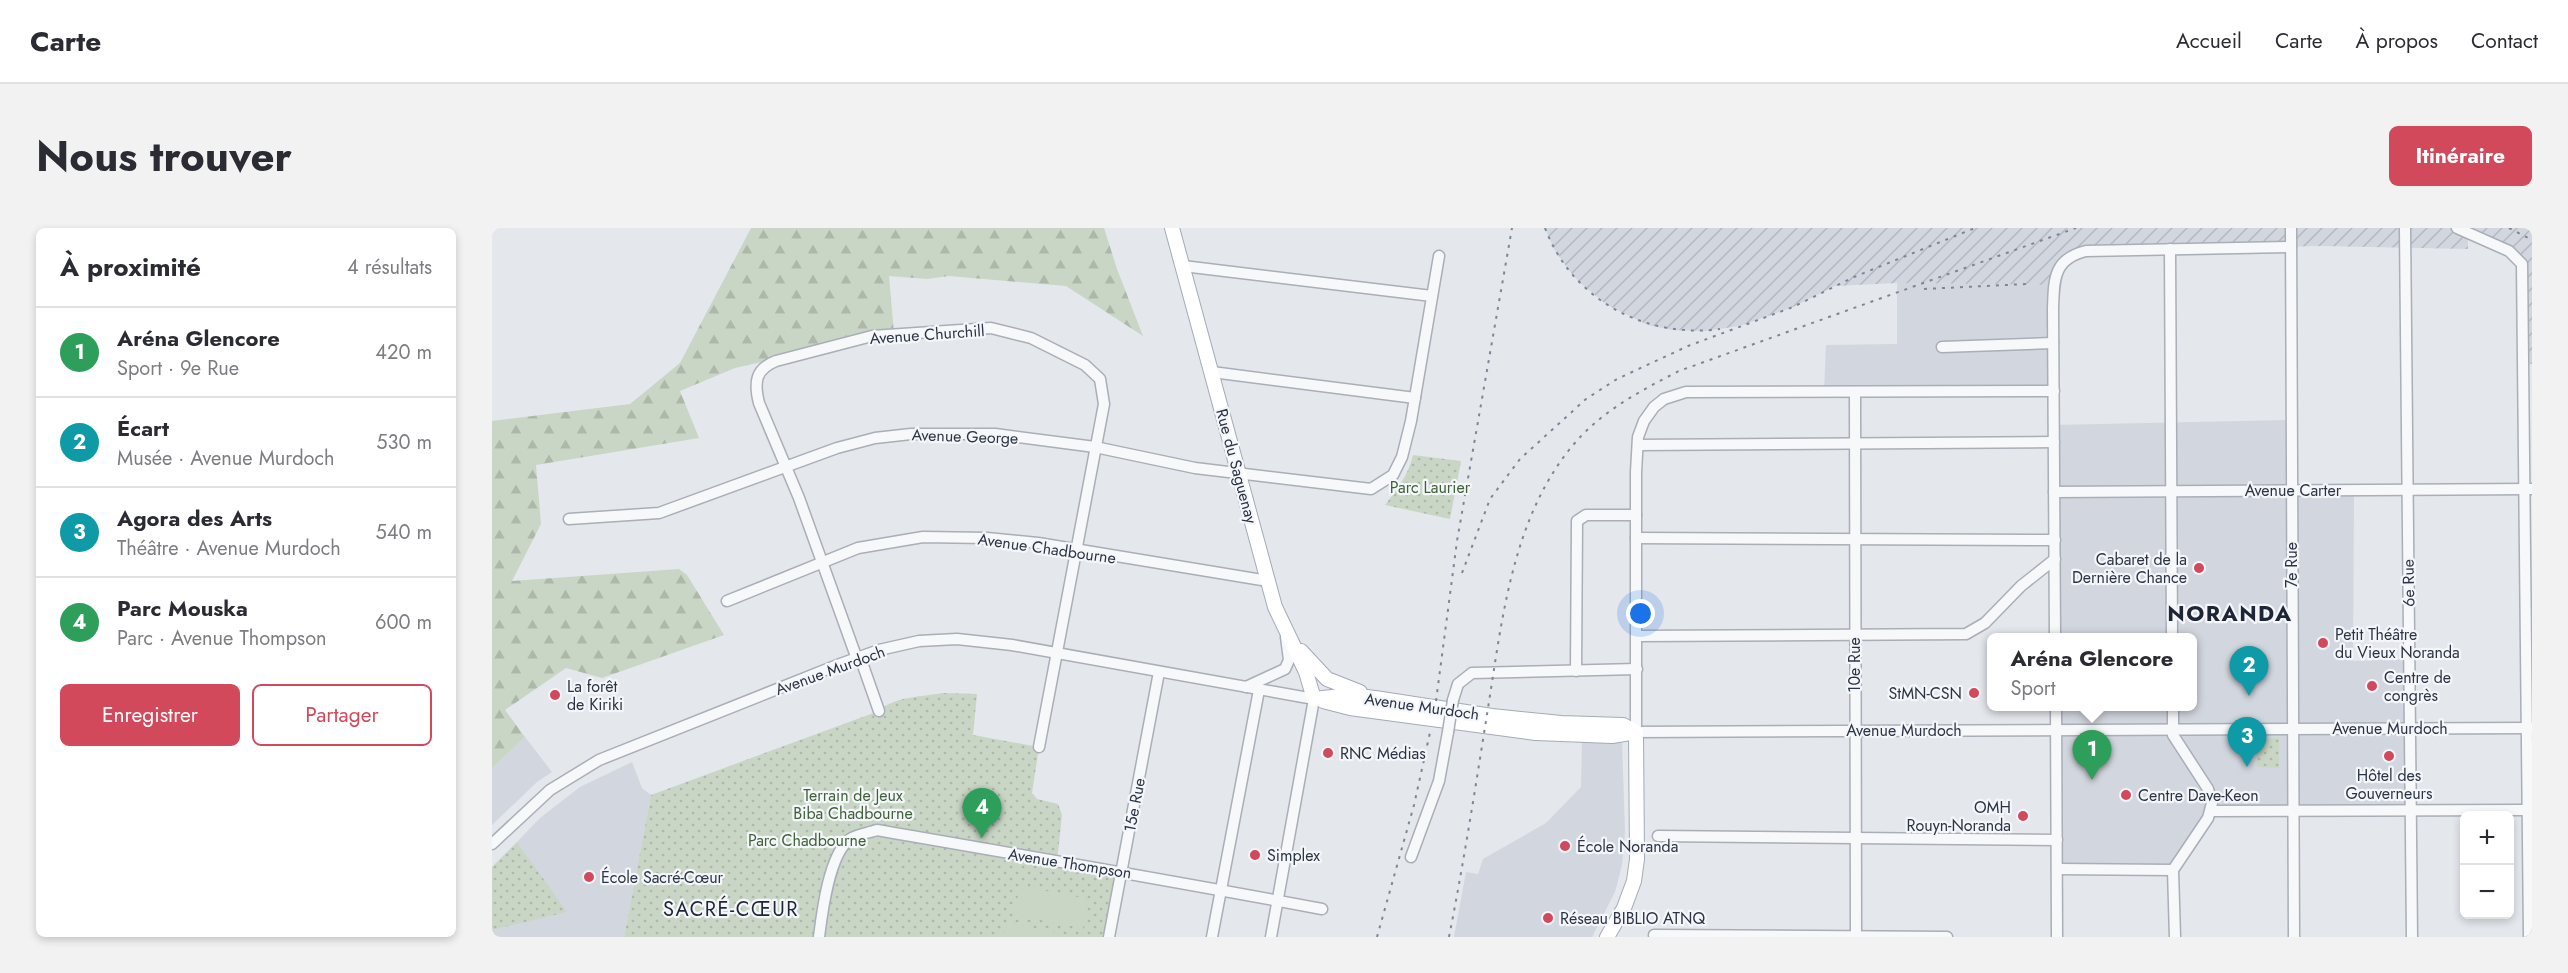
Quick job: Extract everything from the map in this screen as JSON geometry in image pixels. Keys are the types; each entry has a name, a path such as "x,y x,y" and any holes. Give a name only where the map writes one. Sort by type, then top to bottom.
{"main road":[{"name":"Rue du Saguenay","path":"1172,228 1275,607 1306,672 1314,699"},
{"path":"1283,625 1303,654 1327,679 1385,699"},
{"name":"Avenue Murdoch","path":"1314,699 1350,695 1504,717 1561,723 1623,725 1636,732"},
{"name":"Avenue Murdoch","path":"1314,699 1350,708 1536,733 1612,736 1636,732"},
{"path":"1607,937 1624,908 1634,881 1637,859 1636,732"}],"street":[{"name":"7e Rue","path":"2291,228 2294,937"},
{"name":"6e Rue","path":"2405,228 2412,937"},
{"path":"2457,228 2509,251 2522,264 2528,489 2529,937"},
{"path":"2055,633 2053,343 2054,285 2059,267 2064,261 2086,251 2291,247"},
{"path":"2170,249 2172,633"},
{"path":"1212,372 1414,398 1439,256"},
{"path":"1183,266 1432,296"},
{"name":"Avenue Churchill","path":"785,467 759,403 756,381 760,370 776,361 872,336 991,328 1031,338 1074,358 1094,371 1100,379 1104,404 1039,747"},
{"path":"1942,347 2053,343"},
{"path":"1636,732 1638,445 1644,421 1654,407 1664,399 1686,392 2054,391"},
{"name":"10e Rue","path":"1855,392 1856,937"},
{"name":"Avenue George","path":"569,519 659,513 856,442 910,434 995,434 1095,447 1195,468 1353,489 1371,489 1394,475 1398,468 1412,421 1414,398"},
{"path":"1638,445 2054,442"},
{"path":"785,467 879,711"},
{"name":"Avenue Carter","path":"2054,492 2528,489"},
{"path":"1576,671 1577,521 1586,515 1636,516"},
{"name":"Avenue Chadbourne","path":"727,601 858,548 922,537 987,538 1038,543 1268,581"},
{"path":"1636,538 2055,540"},
{"path":"1637,636 1966,634 1985,623 2021,586 2055,559"},
{"path":"1246,687 1285,669 1289,660 1283,625"},
{"name":"Avenue Murdoch","path":"492,844 543,796 599,760 879,650 938,639 976,641 1057,653 1314,699"},
{"path":"1411,857 1439,781 1453,700 1458,684 1472,673 1637,669"},
{"name":"15e Rue","path":"1109,937 1159,672"},
{"path":"1212,937 1259,690"},
{"path":"1271,937 1314,699"},
{"path":"2056,711 2057,937"},
{"path":"2173,711 2173,735 2210,794 2212,803 2211,811 2173,870 2175,937"},
{"name":"Avenue Murdoch","path":"1636,732 2530,728"},
{"path":"2211,811 2528,810"},
{"name":"Avenue Thompson","path":"819,937 822,907 832,865 849,839 877,830 1074,865 1122,871 1322,909"},
{"path":"1659,836 2057,840"},
{"path":"2057,869 2173,870"},
{"path":"1654,935 1947,937"}],"shaded area":[{"path":"1545,228 2532,228 2532,364 2523,363 2522,264 2468,235 2468,249 2321,246 2098,250 2063,261 2054,285 1897,283 1835,286 1793,307 1740,326 1705,331 1672,330 1648,325 1607,305 1579,282 1568,269 1554,249"},
{"path":"1897,283 2054,285 2054,391 1824,392 1826,345 1897,344"},
{"path":"2291,420 2291,490 2354,490 2353,661 2409,659 2411,811 2211,811 2173,870 2057,869 2056,711 2197,711 2197,633 2055,633 2054,425"},
{"path":"525,737 552,772 537,782 492,825 492,768"},
{"name":"École Noranda","path":"1622,739 1625,833 1622,865 1615,892 1592,937 1454,937 1466,872 1478,874 1483,859 1546,823 1581,787 1582,740"},
{"name":"École Sacré-Cœur","path":"632,762 642,788 651,795 624,937 492,937 492,930 566,912 517,842 540,818 580,787"}],"green space":[{"path":"751,228 1104,228 1143,336 1066,286 949,276 927,279 889,276 894,333 735,368 680,391 699,438 536,465 541,524 512,581 679,569 687,575 724,635 602,678 566,668 505,710 525,737 492,768 492,421 630,404 680,363"},
{"name":"Parc Laurier","path":"1413,455 1461,461 1450,519 1385,505 1405,476"},
{"path":"943,693 977,694 973,735 1039,747 1032,793 1037,799 1058,804 1062,815 1057,862 1122,871 1109,937 624,937 651,795 879,711 893,702"},
{"path":"2279,738 2279,768 2257,767 2256,739"},
{"path":"517,842 567,912 492,930 492,867"},
{"path":"1020,886 1088,899 1083,928 1014,915"},
{"path":"1007,922 1075,937 1003,937"}],"railway":[{"path":"1436,701 1457,541 1512,228"},
{"path":"1545,228 1557,253 1573,276 1615,309 1665,328 1720,329"},
{"path":"1462,573 1490,499 1520,459 1586,399 1617,379 1688,346 1793,307 1854,277 1975,228"},
{"path":"1449,937 1512,573 1534,508 1550,478 1580,437 1620,404 1679,371 2076,228"},
{"path":"2509,228 2532,240"},
{"path":"1924,289 2026,284"},
{"path":"1377,937 1414,805 1431,728"}],"place":[{"name":"Cabaret de la Dernière Chance","path":"2199,568"},
{"name":"Petit Théâtre du Vieux Noranda","path":"2323,643"},
{"name":"Centre de congrès","path":"2372,686"},
{"name":"StMN-CSN","path":"1974,693"},
{"name":"La forêt de Kiriki","path":"555,695"},
{"name":"Écart","path":"2249,696"},
{"name":"RNC Médias","path":"1328,753"},
{"name":"Hôtel des Gouverneurs","path":"2389,756"},
{"name":"Agora des Arts","path":"2247,767"},
{"name":"Aréna Glencore","path":"2092,780"},
{"name":"Centre Dave-Keon","path":"2126,795"},
{"name":"OMH Rouyn-Noranda","path":"2023,816"},
{"name":"Parc Mouska","path":"982,838"},
{"name":"École Noranda","path":"1565,846"},
{"name":"Simplex","path":"1255,855"},
{"name":"École Sacré-Cœur","path":"589,877"},
{"name":"Réseau BIBLIO ATNQ","path":"1548,918"}],"district":[{"name":"NORANDA","path":"2230,613"},
{"name":"SACRÉ-CŒUR","path":"731,909"}],"park label":[{"name":"Terrain de Jeux Biba Chadbourne","path":"853,804"},
{"name":"Parc Chadbourne","path":"807,840"}]}
